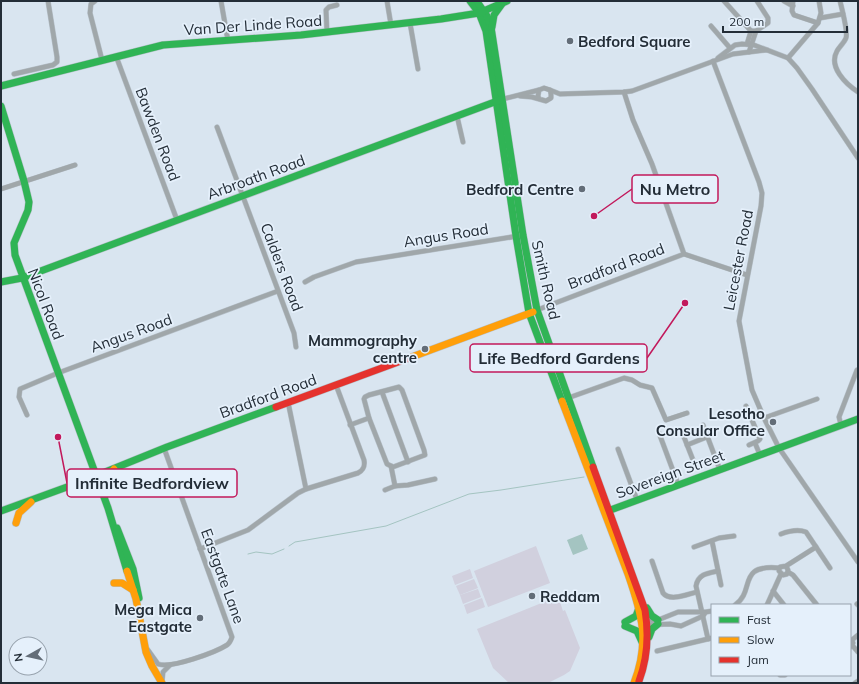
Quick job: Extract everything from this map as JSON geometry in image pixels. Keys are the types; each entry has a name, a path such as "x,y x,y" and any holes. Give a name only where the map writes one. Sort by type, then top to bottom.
{"main road":[{"path":"482,12 470,1 466,16 478,20 486,31"},
{"path":"476,1 489,5 502,4"},
{"path":"476,1 482,12"},
{"name":"Van Der Linde Road","path":"1,86 163,45 327,33 410,23 466,16 482,12 502,4"},
{"path":"493,36 492,19 502,4"},
{"name":"Smith Road","path":"482,12 500,100"},
{"name":"Smith Road","path":"482,12 489,22 493,36 500,100 520,236 529,313 566,399"},
{"name":"Arbroath Road","path":"1,282 22,278 500,100"},
{"name":"Nicol Road","path":"1,106 29,197 29,206 13,248 22,278 91,463 133,569 138,589 145,648 155,672 162,683"},
{"name":"Smith Road","path":"520,236 537,310 566,399 641,603 649,637 647,657 637,681"},
{"name":"Bradford Road","path":"1,511 80,483 164,448 537,310"},
{"name":"Sovereign Street","path":"607,512 678,484 720,470 858,418"},
{"path":"91,463 99,468 113,469 105,479 102,492 94,486 80,483 86,476 91,463"},
{"path":"16,523 19,513 36,498"},
{"name":"Nicol Road","path":"108,508 140,614"},
{"path":"114,583 122,583 133,590"},
{"path":"641,603 658,622 652,629 649,637"},
{"path":"641,603 636,617 625,624 637,631 644,646"},
{"name":"Smith Road","path":"637,681 644,646 645,623"}],"street":[{"path":"14,74 53,65 57,62 48,1"},
{"path":"95,1 91,4 90,13 102,60"},
{"path":"220,1 228,41"},
{"path":"387,1 391,25"},
{"path":"724,1 753,31"},
{"path":"750,52 749,44 753,31 768,23 766,16 756,1"},
{"path":"784,1 793,3 792,10 794,15 819,20 843,14"},
{"path":"788,58 819,20 819,1"},
{"path":"840,1 846,38 837,51 834,63 842,78 851,88 858,92"},
{"path":"327,33 326,10 329,7 337,5"},
{"path":"410,23 418,68"},
{"path":"711,26 733,54"},
{"path":"714,60 737,44 749,44 788,58 812,89 858,158"},
{"path":"560,94 544,88 540,90 538,94 539,99 546,101 560,94 632,91 733,54 767,50"},
{"name":"Bawden Road","path":"116,56 178,220"},
{"name":"Leicester Road","path":"714,60 762,189 761,206 739,317 739,326 752,390 779,448 858,562"},
{"name":"Arbroath Road","path":"500,100 540,90"},
{"path":"550,90 550,98"},
{"path":"624,92 633,120 652,164 684,254"},
{"name":"Arbroath Road","path":"520,96 539,99"},
{"path":"457,116 463,142"},
{"name":"Calders Road","path":"217,127 294,333 296,347"},
{"path":"1,189 75,165"},
{"name":"Angus Road","path":"305,282 314,277 356,262 520,236"},
{"name":"Bradford Road","path":"537,310 684,254 747,275"},
{"name":"Angus Road","path":"27,415 19,397 20,389 58,373 278,291"},
{"path":"841,425 839,417 858,370"},
{"path":"566,399 624,378 632,380 640,385 652,388 666,420 687,413"},
{"path":"200,549 248,530 298,493 306,489 358,473 364,469 364,460 350,426 336,385"},
{"path":"391,466 424,456 424,450 401,389 398,387 365,397 364,401 387,464 391,466 395,486"},
{"path":"382,392 408,462"},
{"path":"764,418 817,399"},
{"path":"288,402 306,489"},
{"path":"746,406 760,437 755,443 749,445"},
{"path":"350,426 369,418"},
{"path":"703,425 720,470"},
{"path":"682,432 695,465"},
{"path":"659,433 678,484"},
{"path":"687,445 707,437"},
{"path":"755,443 760,455"},
{"name":"Eastgate Lane","path":"164,448 232,637 228,644 193,659 170,665"},
{"path":"618,449 637,500"},
{"path":"385,490 395,486 408,485 435,479"},
{"path":"781,534 788,531 804,531 808,534 830,568"},
{"path":"694,547 722,537 734,536"},
{"path":"712,541 721,585"},
{"path":"735,604 741,598 754,572 759,569 779,568 786,566 816,547"},
{"path":"652,561 663,593 667,596 672,597 697,592"},
{"path":"786,566 788,572 793,575 816,604"},
{"path":"767,604 781,574 779,568"},
{"path":"657,650 710,638 696,586 699,579 707,574 718,571"},
{"path":"781,574 785,575 788,572"},
{"path":"773,591 783,604"},
{"path":"645,623 658,622 681,626 704,613 711,611"},
{"path":"658,622 681,612 704,613"},
{"path":"669,616 670,624"},
{"path":"858,634 851,642 858,652"},
{"path":"145,648 158,664 170,665"},
{"path":"162,683 163,672 170,665"}],"shaded area":[{"path":"582,534 588,549 573,555 567,540"},
{"path":"536,546 550,583 488,607 474,571"},
{"path":"470,569 473,578 455,585 452,576"},
{"path":"474,579 478,588 460,595 456,586"},
{"path":"478,589 481,597 463,604 460,595"},
{"path":"482,598 485,607 467,614 464,605"},
{"path":"554,598 560,602 563,611 565,610 580,648 570,671 548,683 509,683 493,668 477,629"}],"waterway":[{"path":"289,546 295,542 386,526 469,494 584,477"},
{"path":"248,554 256,552 272,554 284,549"}],"traffic: fast":[{"path":"470,1 479,13 486,31 516,236 529,313 562,401"},
{"path":"1,86 163,45 301,35 441,19 479,13 507,1"},
{"path":"478,3 487,16 491,27 523,235 537,310 593,467"},
{"path":"492,27 494,15 502,4"},
{"path":"1,282 22,278 500,100"},
{"path":"1,106 29,202 28,210 14,243 15,255 108,508 127,571"},
{"path":"1,511 276,407"},
{"path":"605,512 858,419"},
{"path":"81,482 101,490"},
{"path":"117,528 133,569 139,598"},
{"path":"625,622 636,616 639,608"},
{"path":"647,608 652,616 658,620"},
{"path":"649,637 652,629 658,624"},
{"path":"625,626 637,631 642,642"}],"traffic: slow":[{"path":"409,358 533,312"},
{"path":"562,401 628,574 637,602 643,641 642,654 634,683"},
{"path":"103,491 105,479 114,469"},
{"path":"16,523 19,513 31,502"},
{"path":"127,571 136,599 146,652 162,683"},
{"path":"114,583 122,583 133,590"}],"traffic: jam":[{"path":"276,407 409,358"},
{"path":"593,467 645,610 647,646 639,681"}],"place":[{"name":"Bedford Square","path":"570,41"},
{"name":"Bedford Centre","path":"582,189"},
{"name":"Nu Metro","path":"594,216"},
{"name":"Life Bedford Gardens","path":"685,303"},
{"name":"Mammography centre","path":"425,349"},
{"name":"Lesotho Consular Office","path":"773,422"},
{"name":"Infinite Bedfordview","path":"58,437"},
{"name":"Reddam","path":"532,596"},
{"name":"Mega Mica Eastgate","path":"200,618"}]}
